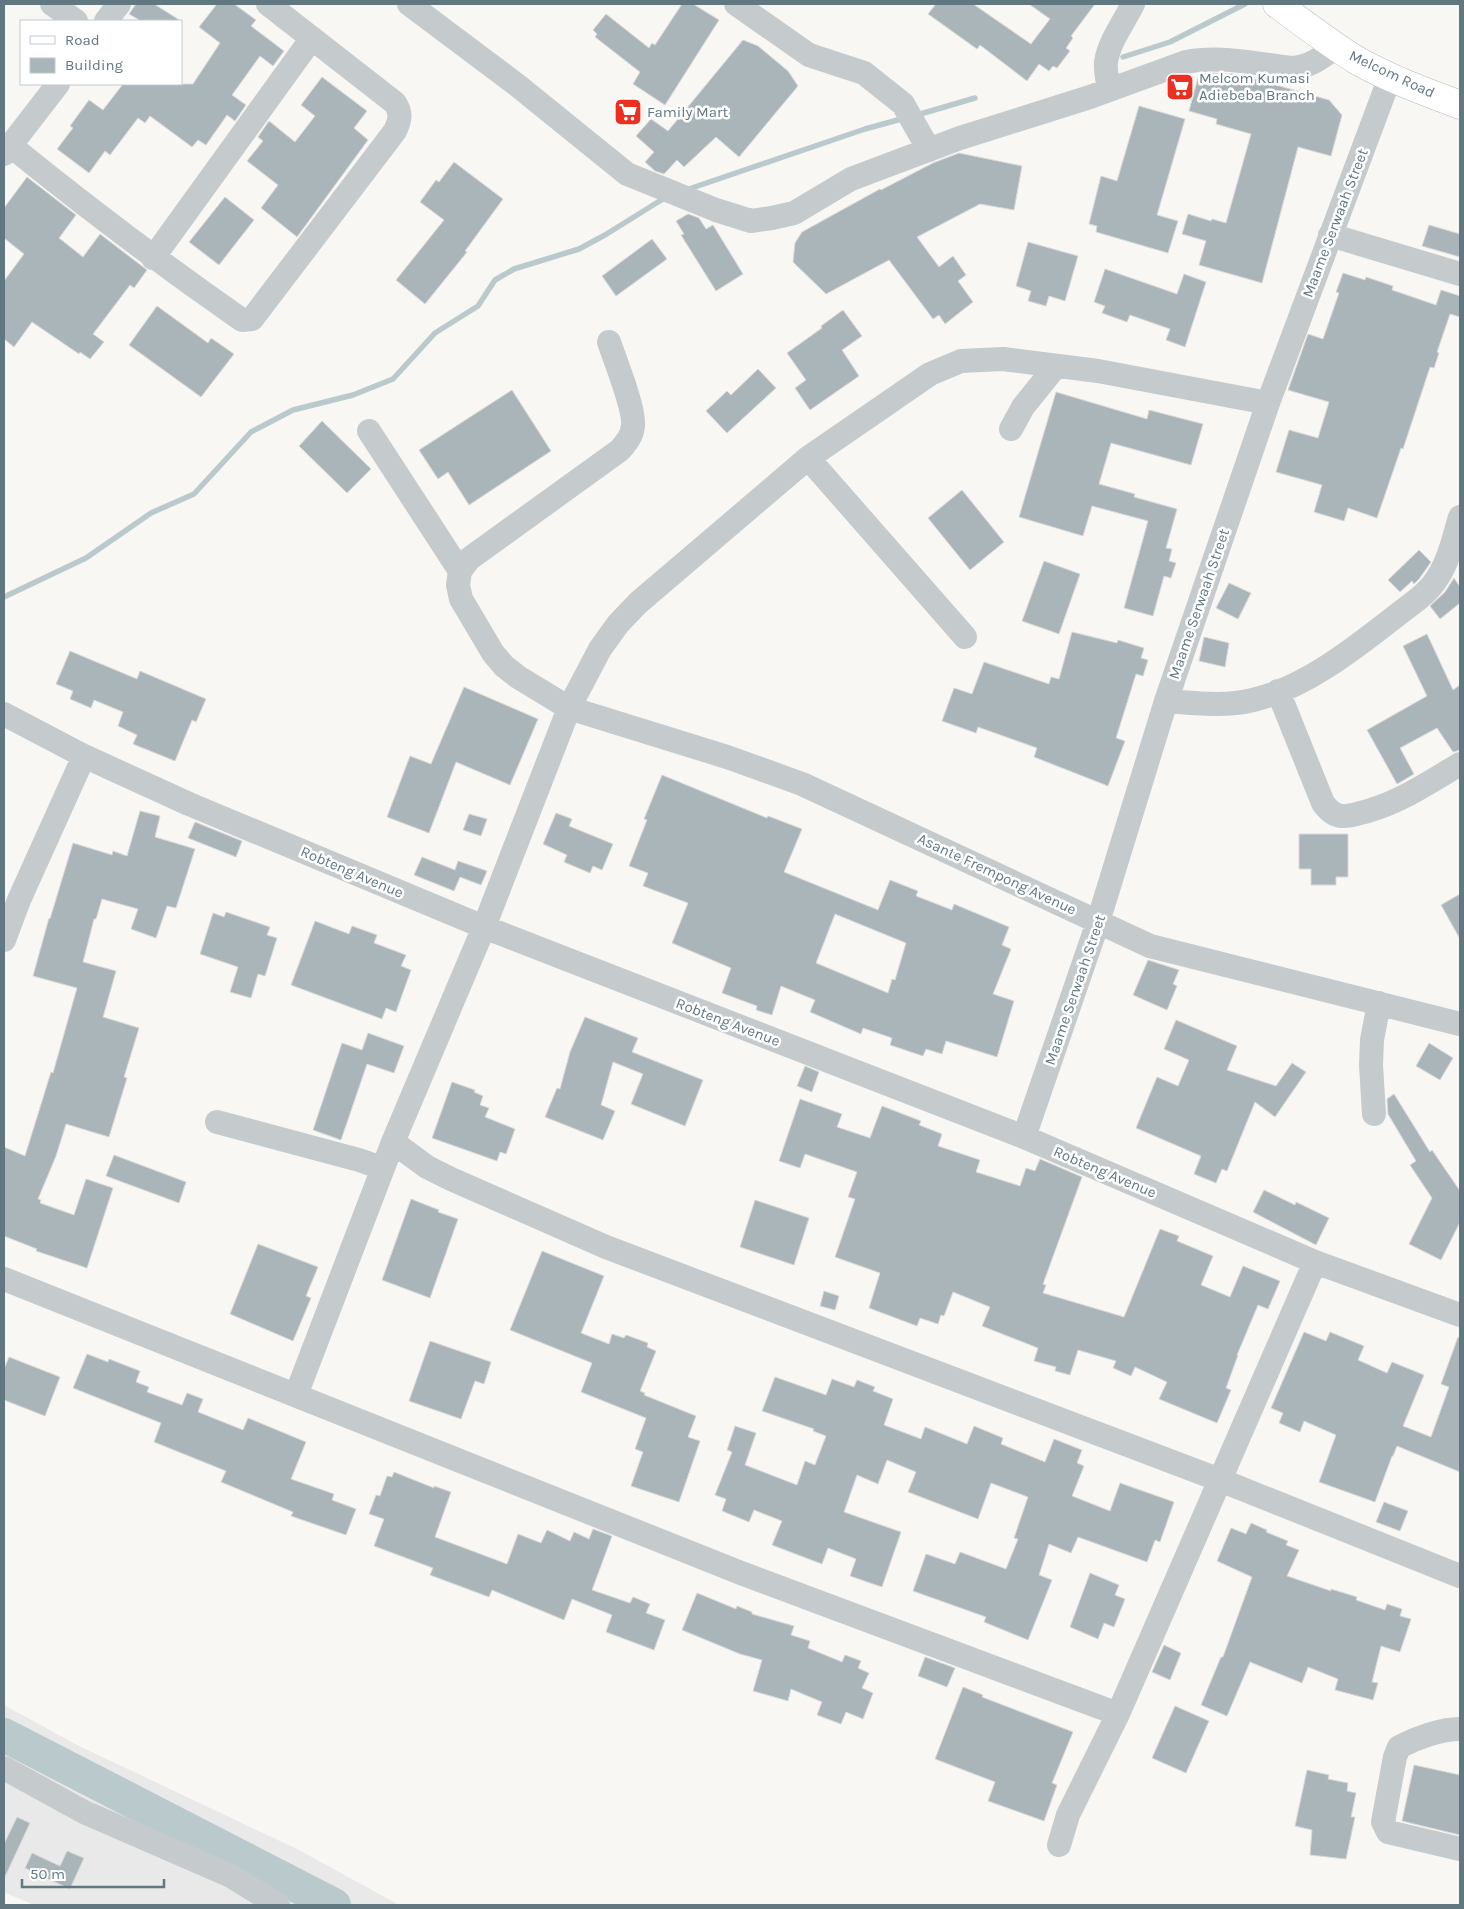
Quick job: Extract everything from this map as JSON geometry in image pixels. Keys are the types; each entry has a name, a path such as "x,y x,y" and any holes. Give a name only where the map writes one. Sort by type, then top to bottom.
{"main road":[{"name":"Melcom Road","path":"1277,4 1336,47 1390,77 1460,105"}],"street":[{"path":"52,4 75,20"},
{"path":"107,20 119,4"},
{"path":"57,85 7,150 153,258 242,320 252,319 395,131 400,118 400,112 396,104 268,4"},
{"path":"409,4 517,85 627,174 716,210 751,221 794,213 851,179 960,138 1109,90 1186,62 1202,59 1303,67 1313,63 1336,47"},
{"path":"736,4 809,55 864,72 903,104 928,150"},
{"path":"1109,90 1107,56 1133,4"},
{"path":"153,258 312,38"},
{"name":"Maame Serwaah Street","path":"1024,1137 1098,922 1166,701 1268,403 1390,77"},
{"path":"1330,234 1460,274"},
{"path":"369,431 460,571 469,558 620,450 628,440 633,426 632,413 609,342"},
{"path":"296,1395 382,1168 484,927 570,708 600,649 624,617 808,458 930,374 945,366 961,361 1003,359 1098,371 1268,403"},
{"path":"1011,429 1026,402 1056,366"},
{"path":"808,458 965,637"},
{"path":"1166,701 1223,704 1254,700 1292,686 1326,667 1364,641 1428,591 1444,565 1460,517"},
{"name":"Asante Frempong Avenue","path":"460,571 458,585 461,599 493,653 504,666 518,677 570,708 727,757 802,784 1136,940 1158,948 1458,1021"},
{"path":"1278,691 1323,803 1329,811 1340,816 1354,815 1412,794 1460,764"},
{"name":"Robteng Avenue","path":"4,714 84,756 189,804 484,927 1024,1137 1315,1262 1460,1315"},
{"path":"4,940 19,900 84,756"},
{"path":"1374,1114 1371,1065 1372,1040 1378,1003"},
{"path":"216,1122 359,1160 382,1168"},
{"path":"393,1142 427,1167 451,1179 606,1247 1220,1480 1460,1576"},
{"path":"1059,1846 1068,1815 1118,1714 1315,1262"},
{"path":"4,1280 741,1573 1118,1714"},
{"path":"1460,1729 1452,1729 1408,1742 1399,1747 1395,1757 1383,1822 1388,1832 1460,1849"},
{"path":"4,1768 84,1812 231,1876 278,1905"}],"shaded area":[{"path":"4,1705 77,1745 299,1850 399,1905 34,1905 4,1892"}],"building":[{"path":"136,4 154,4 179,20 139,20 129,14"},
{"path":"217,4 234,4 256,20 251,26 284,51 273,66 260,56 232,95 246,105 235,121 227,115 206,145 198,140 192,147 150,116 145,123 138,118 110,155 105,151 89,173 57,149 73,128 70,126 89,100 103,110 122,85 193,84 220,43 199,27"},
{"path":"682,4 693,4 719,20 665,105 633,84 640,72 595,37 597,34 593,30 606,14 649,48 652,43 655,45"},
{"path":"936,4 973,4 1031,44 1050,19 1029,4 1095,4 1071,36 1073,38 1066,48 1070,51 1057,68 1053,66 1049,71 1039,64 1027,81 980,45 977,49 928,14"},
{"path":"743,40 758,46 788,71 798,86 739,157 716,137 684,167 677,160 664,174 655,171 645,162 654,152 636,136 651,119 668,131"},
{"path":"1199,74 1237,74 1329,100 1342,115 1331,156 1298,147 1262,283 1199,265 1206,241 1182,234 1188,214 1211,221 1212,219 1226,223 1251,134 1216,124 1217,119 1189,111"},
{"path":"322,77 367,111 354,128 368,140 297,237 261,208 278,185 247,161 263,141 258,137 269,121 295,142 315,116 301,105"},
{"path":"1139,106 1185,119 1157,215 1178,221 1168,253 1096,232 1097,226 1089,224 1101,176 1117,181"},
{"path":"959,153 1022,166 1014,210 980,204 917,237 939,267 953,256 966,275 958,281 973,302 945,324 939,315 933,319 889,260 826,294 793,262 795,243 802,232 880,189 933,163"},
{"path":"454,162 503,199 465,251 467,252 425,304 396,280 444,220 420,202 436,180 439,182"},
{"path":"27,177 76,215 59,238 83,257 100,234 147,270 134,288 130,285 93,334 104,342 90,359 80,352 79,354 32,322 14,347 4,339 4,281 24,254 4,238 4,208"},
{"path":"225,197 254,220 219,265 189,242"},
{"path":"688,214 699,218 706,229 713,225 743,274 716,291 681,235 684,234 676,221"},
{"path":"1429,225 1460,234 1460,257 1422,246"},
{"path":"652,239 667,259 616,296 602,276"},
{"path":"1028,242 1078,256 1065,301 1049,296 1046,306 1028,301 1031,291 1016,286"},
{"path":"1105,269 1177,294 1184,274 1206,282 1185,347 1166,340 1170,329 1130,315 1127,322 1102,313 1105,306 1094,302"},
{"path":"1343,273 1365,280 1366,277 1393,286 1392,290 1436,305 1441,290 1460,296 1460,317 1450,314 1437,352 1439,353 1434,368 1430,367 1403,449 1401,448 1377,518 1348,508 1344,521 1314,512 1322,485 1276,472 1289,430 1318,438 1329,402 1288,390 1308,334 1323,339 1339,293 1336,292"},
{"path":"157,306 208,343 211,338 234,354 201,397 129,345"},
{"path":"843,310 862,336 842,350 859,376 810,410 795,388 806,380 787,353"},
{"path":"758,369 776,388 727,433 706,411 727,391 731,395"},
{"path":"512,390 551,451 469,505 448,472 438,479 419,450"},
{"path":"1056,392 1147,419 1149,410 1203,424 1191,465 1111,443 1099,484 1135,494 1134,497 1177,509 1166,548 1172,549 1169,561 1176,563 1171,578 1164,576 1153,616 1124,608 1148,521 1092,506 1083,536 1019,517"},
{"path":"322,421 371,469 347,493 299,446"},
{"path":"962,490 1004,542 970,570 928,518"},
{"path":"1419,550 1431,562 1414,584 1412,581 1400,592 1388,580"},
{"path":"1044,561 1080,574 1059,634 1022,621"},
{"path":"1454,578 1460,587 1460,603 1440,619 1430,606 1445,592"},
{"path":"1229,583 1251,593 1238,619 1216,608"},
{"path":"1072,632 1117,643 1118,640 1144,648 1141,658 1148,660 1143,676 1136,674 1116,738 1125,741 1108,786 1034,757 1037,748 978,727 976,733 942,721 954,688 972,694 984,662 1049,684 1051,677 1059,679"},
{"path":"1427,634 1453,690 1460,685 1460,750 1453,752 1437,728 1400,748 1414,774 1397,784 1367,730 1427,696 1403,646"},
{"path":"1204,637 1229,643 1225,667 1199,661"},
{"path":"70,651 137,679 140,671 206,699 196,722 192,720 175,761 133,744 137,735 118,726 123,712 94,700 91,708 70,699 73,691 56,684"},
{"path":"464,687 538,719 510,785 456,762 429,833 387,817 410,756 431,764"},
{"path":"662,775 767,818 768,816 802,829 784,872 878,910 890,880 918,891 916,896 952,910 954,904 1009,927 1002,945 1011,949 993,994 1014,1001 997,1057 946,1041 942,1054 926,1049 923,1056 890,1045 892,1038 863,1028 861,1034 810,1012 815,1000 781,986 772,1015 756,1010 757,1006 722,993 731,968 672,943 688,903 643,886 648,873 629,866 647,820 644,819","holes":["835,914 906,943 895,980 892,979 888,993 816,963"]},
{"path":"140,811 160,816 155,837 195,849 176,908 167,906 156,938 131,929 138,909 102,899 96,919 94,919 83,962 116,971 103,1017 139,1028 124,1077 127,1078 109,1137 66,1124 56,1156 38,1199 41,1200 40,1203 74,1215 86,1179 113,1188 87,1268 36,1251 37,1249 4,1236 4,1147 25,1156 51,1072 53,1073 77,988 33,976 73,843 112,855 113,851 127,856"},
{"path":"556,813 572,819 569,826 613,844 602,870 593,866 590,873 564,862 567,855 543,844"},
{"path":"469,814 487,819 481,836 463,830"},
{"path":"195,822 242,841 236,857 188,838"},
{"path":"1299,834 1348,834 1348,877 1336,877 1336,885 1311,885 1311,869 1299,869"},
{"path":"422,857 455,870 458,861 487,871 481,885 460,877 454,891 414,875"},
{"path":"1460,894 1460,939 1441,905"},
{"path":"226,912 270,927 267,935 277,938 265,976 258,974 251,998 230,992 238,967 200,954 213,913 224,917"},
{"path":"315,921 349,934 352,926 377,935 374,943 406,955 401,966 411,970 396,1012 386,1008 382,1019 291,985"},
{"path":"1148,960 1179,970 1173,984 1177,986 1167,1010 1133,995"},
{"path":"585,1017 638,1038 632,1052 703,1080 685,1126 631,1104 643,1074 613,1062 601,1105 615,1111 603,1140 545,1117 557,1088 560,1089 570,1052"},
{"path":"1176,1020 1237,1046 1227,1070 1276,1086 1292,1063 1306,1072 1275,1117 1255,1102 1227,1171 1222,1169 1216,1183 1194,1174 1201,1156 1136,1128 1157,1077 1178,1086 1189,1060 1164,1049"},
{"path":"368,1033 404,1046 394,1073 367,1064 341,1140 313,1130 342,1043 362,1050"},
{"path":"1429,1043 1453,1058 1440,1080 1416,1066"},
{"path":"805,1066 819,1072 812,1092 797,1086"},
{"path":"452,1082 475,1090 474,1092 483,1096 480,1105 489,1108 485,1117 515,1129 506,1154 500,1152 497,1161 432,1138"},
{"path":"1394,1094 1430,1152 1432,1150 1460,1191 1460,1222 1441,1260 1409,1244 1432,1198 1410,1165 1416,1161 1388,1114 1387,1099"},
{"path":"800,1099 842,1114 837,1127 870,1138 882,1106 921,1121 919,1125 942,1134 938,1146 980,1160 976,1172 1020,1186 1026,1168 1035,1171 1040,1159 1082,1177 1043,1284 1046,1285 1043,1293 1124,1317 1160,1229 1179,1236 1177,1241 1213,1256 1201,1285 1230,1297 1243,1266 1280,1281 1268,1309 1258,1305 1237,1355 1226,1388 1231,1390 1217,1423 1159,1399 1167,1382 1135,1367 1131,1376 1113,1368 1116,1361 1078,1350 1070,1375 1055,1371 1056,1367 1034,1361 1038,1348 982,1326 990,1307 953,1292 944,1316 941,1315 938,1324 920,1318 917,1326 869,1308 880,1273 835,1257 855,1199 848,1197 857,1172 805,1154 800,1168 779,1161"},
{"path":"114,1155 186,1182 179,1203 106,1176"},
{"path":"1264,1190 1295,1205 1296,1202 1329,1218 1316,1245 1253,1212"},
{"path":"411,1199 458,1219 430,1298 382,1280"},
{"path":"755,1200 809,1218 794,1265 740,1247"},
{"path":"258,1244 318,1267 306,1296 311,1298 293,1341 230,1314"},
{"path":"542,1251 604,1276 581,1333 609,1344 612,1334 624,1338 626,1335 648,1343 647,1347 656,1351 640,1391 645,1393 644,1395 696,1416 688,1437 700,1441 679,1502 631,1486 643,1452 635,1449 646,1418 581,1392 592,1363 510,1330"},
{"path":"824,1291 839,1296 835,1310 820,1306"},
{"path":"1304,1332 1326,1341 1330,1332 1364,1346 1358,1360 1387,1373 1392,1362 1424,1375 1403,1426 1431,1437 1449,1387 1441,1384 1458,1337 1460,1338 1460,1472 1397,1446 1375,1502 1319,1482 1336,1435 1304,1421 1300,1432 1279,1423 1283,1413 1271,1408"},
{"path":"430,1341 491,1362 484,1384 475,1381 461,1419 409,1401"},
{"path":"87,1354 108,1362 109,1359 140,1371 136,1382 149,1387 147,1392 182,1405 187,1393 203,1399 198,1412 243,1430 248,1418 306,1442 291,1479 334,1494 332,1500 356,1509 346,1535 291,1516 293,1512 221,1482 226,1471 154,1442 161,1423 73,1388"},
{"path":"9,1357 60,1377 45,1416 4,1400 4,1369"},
{"path":"775,1377 826,1395 832,1379 854,1387 857,1380 875,1387 873,1391 893,1399 884,1425 921,1439 925,1427 967,1444 974,1426 1003,1438 1001,1444 1045,1462 1054,1439 1082,1450 1077,1463 1084,1466 1072,1496 1110,1511 1120,1483 1174,1502 1160,1542 1155,1540 1147,1562 1078,1537 1071,1553 1049,1544 1039,1575 1052,1580 1028,1640 984,1622 986,1617 913,1591 926,1554 955,1564 960,1552 1006,1569 1018,1539 1014,1538 1028,1497 991,1483 978,1519 908,1492 916,1472 887,1460 878,1484 857,1475 844,1512 901,1532 882,1587 850,1576 856,1559 828,1548 822,1564 772,1545 782,1521 754,1510 749,1522 722,1511 726,1499 715,1495 732,1452 727,1450 735,1426 756,1433 745,1465 797,1485 805,1461 815,1465 826,1436 813,1431 814,1429 762,1411"},
{"path":"394,1472 434,1488 434,1486 451,1492 435,1537 507,1564 518,1534 541,1543 547,1530 570,1541 574,1532 589,1539 593,1529 612,1536 592,1590 630,1603 633,1597 650,1604 646,1613 665,1620 654,1650 606,1632 612,1615 572,1599 564,1620 492,1590 489,1597 430,1575 433,1568 374,1546 384,1519 369,1514 376,1495 380,1496 387,1476 392,1477"},
{"path":"1384,1502 1408,1511 1400,1531 1376,1522"},
{"path":"1251,1523 1267,1530 1266,1532 1288,1541 1286,1545 1299,1550 1287,1576 1331,1591 1331,1589 1357,1597 1356,1600 1385,1610 1387,1604 1402,1609 1400,1616 1411,1619 1400,1652 1381,1646 1372,1682 1378,1683 1373,1700 1335,1690 1338,1679 1308,1667 1302,1683 1250,1662 1227,1716 1201,1705 1221,1657 1223,1657 1252,1577 1217,1561 1231,1528 1246,1534"},
{"path":"1090,1573 1119,1585 1115,1595 1125,1599 1114,1627 1104,1623 1098,1639 1070,1627"},
{"path":"697,1593 736,1609 737,1606 752,1612 752,1614 794,1626 791,1635 810,1641 808,1648 842,1662 845,1655 861,1661 858,1668 869,1673 862,1688 873,1693 863,1719 846,1712 841,1724 817,1715 822,1702 791,1689 788,1701 753,1691 762,1660 740,1654 682,1630"},
{"path":"1164,1645 1181,1653 1170,1680 1152,1672"},
{"path":"925,1657 955,1668 947,1687 918,1676"},
{"path":"963,1687 983,1695 982,1697 1073,1732 1052,1783 1057,1785 1044,1821 988,1801 995,1782 935,1759"},
{"path":"1175,1706 1209,1721 1186,1773 1152,1758"},
{"path":"1414,1765 1460,1775 1460,1835 1402,1821"},
{"path":"1307,1770 1329,1775 1328,1779 1348,1783 1347,1791 1356,1793 1351,1817 1355,1817 1346,1859 1310,1855 1312,1830 1295,1826"},
{"path":"17,1817 30,1823 4,1879 4,1844"},
{"path":"67,1851 84,1858 70,1889 25,1868 32,1853 60,1866"}],"waterway":[{"path":"1123,57 1170,42 1245,4"},
{"path":"917,115 975,98"},
{"path":"686,190 865,129 905,118"},
{"path":"4,597 86,558 151,513 194,494 251,432 293,410 353,395 393,379 435,333 478,306 495,280 514,269 579,249 666,197"},
{"path":"4,1735 334,1905"}],"place":[{"name":"Melcom Kumasi Adiebeba Branch","path":"1180,87"},
{"name":"Family Mart","path":"628,112"}]}
